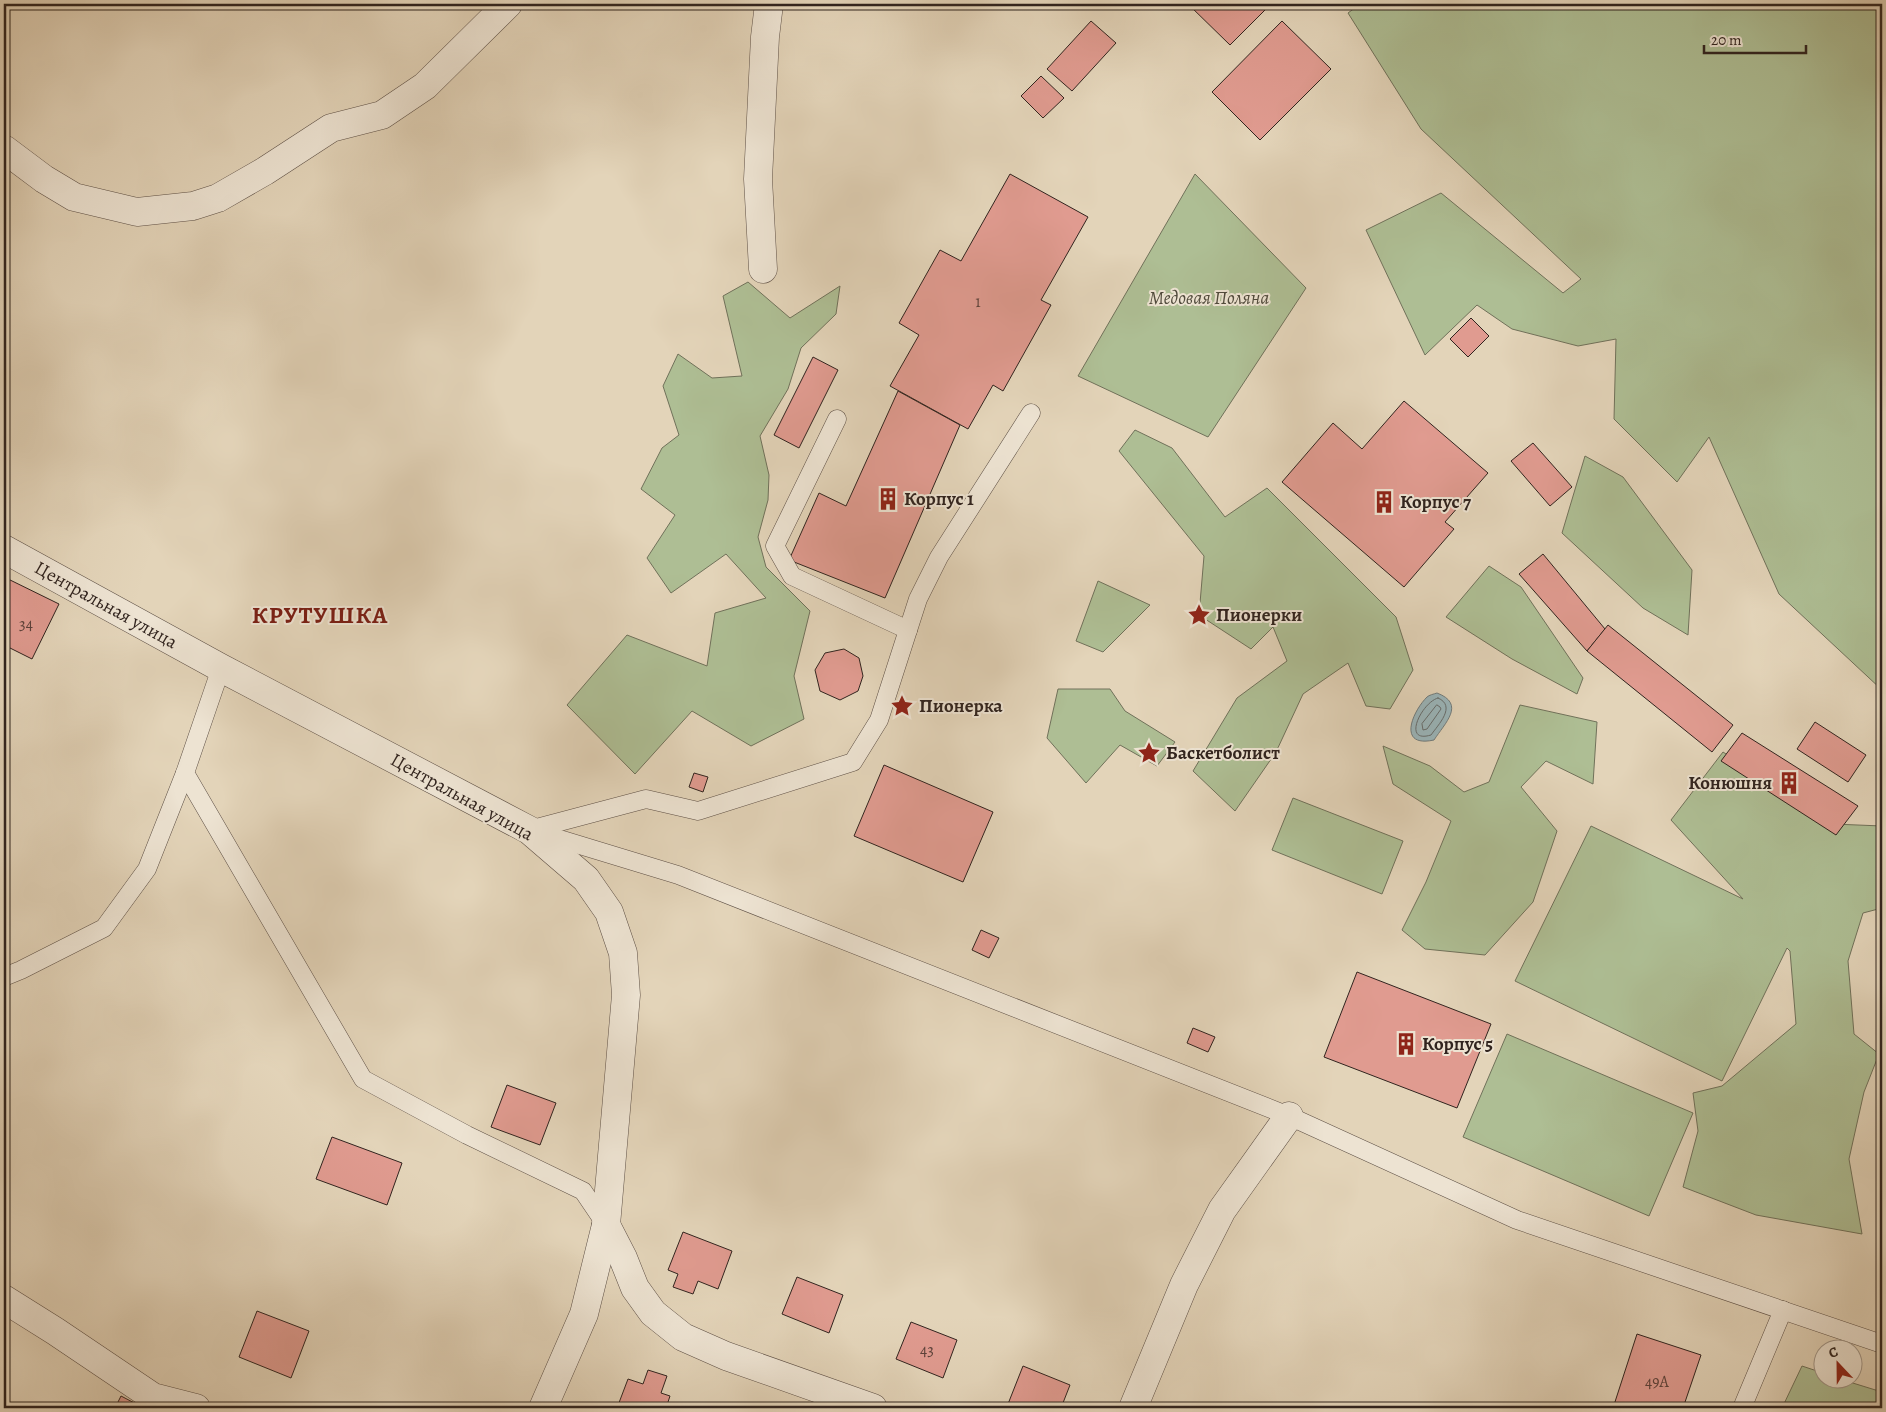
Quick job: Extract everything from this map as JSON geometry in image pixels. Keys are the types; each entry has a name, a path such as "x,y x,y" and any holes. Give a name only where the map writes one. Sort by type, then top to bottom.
{"street":[{"path":"4,149 44,179 74,197 137,212 192,206 218,198 257,176 331,128 382,116 425,86 508,4"},
{"path":"763,269 758,179 765,37 769,4"},
{"name":"Центральная улица","path":"4,549 221,668 529,830 586,879 609,912 624,954 626,994 606,1226 584,1314 543,1408"},
{"path":"1133,1408 1184,1285 1222,1210 1290,1116"},
{"path":"606,1226 623,1258 635,1288 653,1313 683,1337 726,1356 873,1408"},
{"path":"4,1300 55,1331 153,1397 196,1408"}],"lane":[{"path":"529,830 646,799 698,811 853,762 879,720 918,599 939,557 1030,413"},
{"path":"837,419 775,546 792,576 908,630"},
{"path":"4,977 12,969 104,928 147,869 185,773 221,668"},
{"path":"185,773 363,1079 467,1135 583,1191 606,1226"},
{"path":"529,830 678,875 1290,1116 1517,1220 1882,1344"},
{"path":"1742,1408 1783,1310"}],"green space":[{"path":"1360,4 1882,4 1882,690 1779,594 1709,437 1677,482 1614,419 1616,339 1578,346 1512,329 1477,305 1425,355 1366,230 1441,193 1563,293 1581,279 1421,129 1348,13"},
{"name":"Медовая Поляна","path":"1195,174 1306,288 1208,437 1078,376"},
{"path":"748,282 790,318 840,286 836,314 801,348 788,389 760,436 769,475 768,500 758,537 766,567 810,611 794,676 804,719 751,746 692,711 635,774 567,705 627,635 707,666 715,613 766,598 726,554 671,593 647,558 675,515 641,489 662,448 679,435 663,386 678,354 712,378 742,376 723,296"},
{"path":"1135,430 1172,448 1225,517 1267,488 1396,617 1413,670 1390,709 1366,706 1348,663 1303,694 1276,752 1235,811 1193,771 1237,698 1287,661 1273,627 1251,649 1199,615 1204,556 1119,451"},
{"path":"1585,456 1623,477 1692,570 1688,635 1643,608 1562,533"},
{"path":"1489,566 1521,587 1583,678 1577,694 1512,659 1446,617"},
{"path":"1098,581 1150,605 1103,652 1076,641"},
{"path":"1058,689 1110,689 1125,711 1175,742 1157,766 1120,745 1086,783 1047,738"},
{"path":"1520,705 1597,722 1593,784 1546,761 1521,787 1557,831 1533,902 1485,955 1425,949 1402,930 1426,882 1451,821 1393,784 1383,746 1430,766 1464,792 1489,782"},
{"path":"1723,752 1833,824 1882,826 1882,908 1863,913 1848,961 1854,1034 1879,1054 1864,1092 1849,1159 1862,1234 1756,1215 1683,1187 1698,1131 1693,1093 1722,1086 1796,1024 1790,951 1787,948 1722,1081 1515,981 1591,826 1743,899 1671,820"},
{"path":"1293,798 1403,841 1382,894 1272,850"},
{"path":"1507,1034 1693,1113 1649,1216 1463,1137"},
{"path":"1802,1366 1814,1370 1814,1390 1864,1390 1864,1386 1882,1392 1882,1408 1782,1408"}],"water":[{"path":"1437,693 1446,697 1452,708 1447,721 1434,740 1422,741 1415,739 1411,727 1413,719 1421,703 1430,695"}],"building":[{"path":"1188,4 1271,4 1230,45"},
{"path":"1091,21 1116,43 1072,91 1047,69"},
{"path":"1282,21 1331,69 1260,140 1212,92"},
{"path":"1041,76 1064,98 1043,118 1021,96"},
{"path":"1010,174 1088,217 1041,300 1051,305 1003,391 993,385 968,429 890,386 919,335 899,323 940,250 961,261"},
{"path":"1471,318 1489,336 1468,357 1450,339"},
{"path":"813,357 838,370 799,448 774,435"},
{"name":"Корпус 1","path":"898,391 960,425 885,598 789,560 819,493 846,506"},
{"name":"Корпус 7","path":"1404,401 1488,473 1445,522 1454,529 1404,587 1282,482 1333,423 1362,449"},
{"path":"1533,443 1572,487 1550,506 1511,461"},
{"path":"1543,554 1605,629 1587,651 1519,574"},
{"path":"4,577 59,604 32,659 4,645"},
{"path":"1608,625 1733,725 1712,752 1587,651"},
{"path":"844,649 859,658 863,676 858,691 840,700 820,691 815,670 825,653"},
{"path":"1815,722 1866,755 1848,782 1797,749"},
{"name":"Конюшня","path":"1742,733 1858,806 1836,835 1721,761"},
{"path":"884,765 993,812 963,882 854,836"},
{"path":"694,773 708,777 703,792 689,787"},
{"path":"981,930 999,938 989,958 972,950"},
{"name":"Корпус 5","path":"1357,972 1491,1024 1457,1108 1324,1057"},
{"path":"1193,1028 1215,1037 1208,1052 1187,1043"},
{"path":"507,1085 556,1103 540,1145 491,1127"},
{"path":"332,1137 402,1163 387,1205 316,1179"},
{"path":"683,1232 732,1251 718,1289 698,1281 693,1294 673,1287 678,1274 668,1270"},
{"path":"797,1277 843,1295 829,1333 782,1314"},
{"path":"257,1311 309,1331 291,1378 239,1357"},
{"path":"911,1322 957,1340 943,1378 896,1359"},
{"path":"1637,1334 1701,1355 1683,1408 1613,1408"},
{"path":"1023,1366 1070,1385 1061,1408 1020,1408 1008,1404"},
{"path":"648,1370 667,1376 661,1393 670,1396 666,1408 617,1408 628,1379 643,1384"},
{"path":"121,1396 144,1408 115,1408"}],"place":[{"name":"Корпус 1","path":"888,499"},
{"name":"Корпус 7","path":"1384,502"},
{"name":"Пионерки","path":"1199,615"},
{"name":"Пионерка","path":"902,706"},
{"name":"Баскетболист","path":"1149,753"},
{"name":"Конюшня","path":"1789,783"},
{"name":"Корпус 5","path":"1406,1044"}],"district":[{"name":"КРУТУШКА","path":"320,615"}]}
